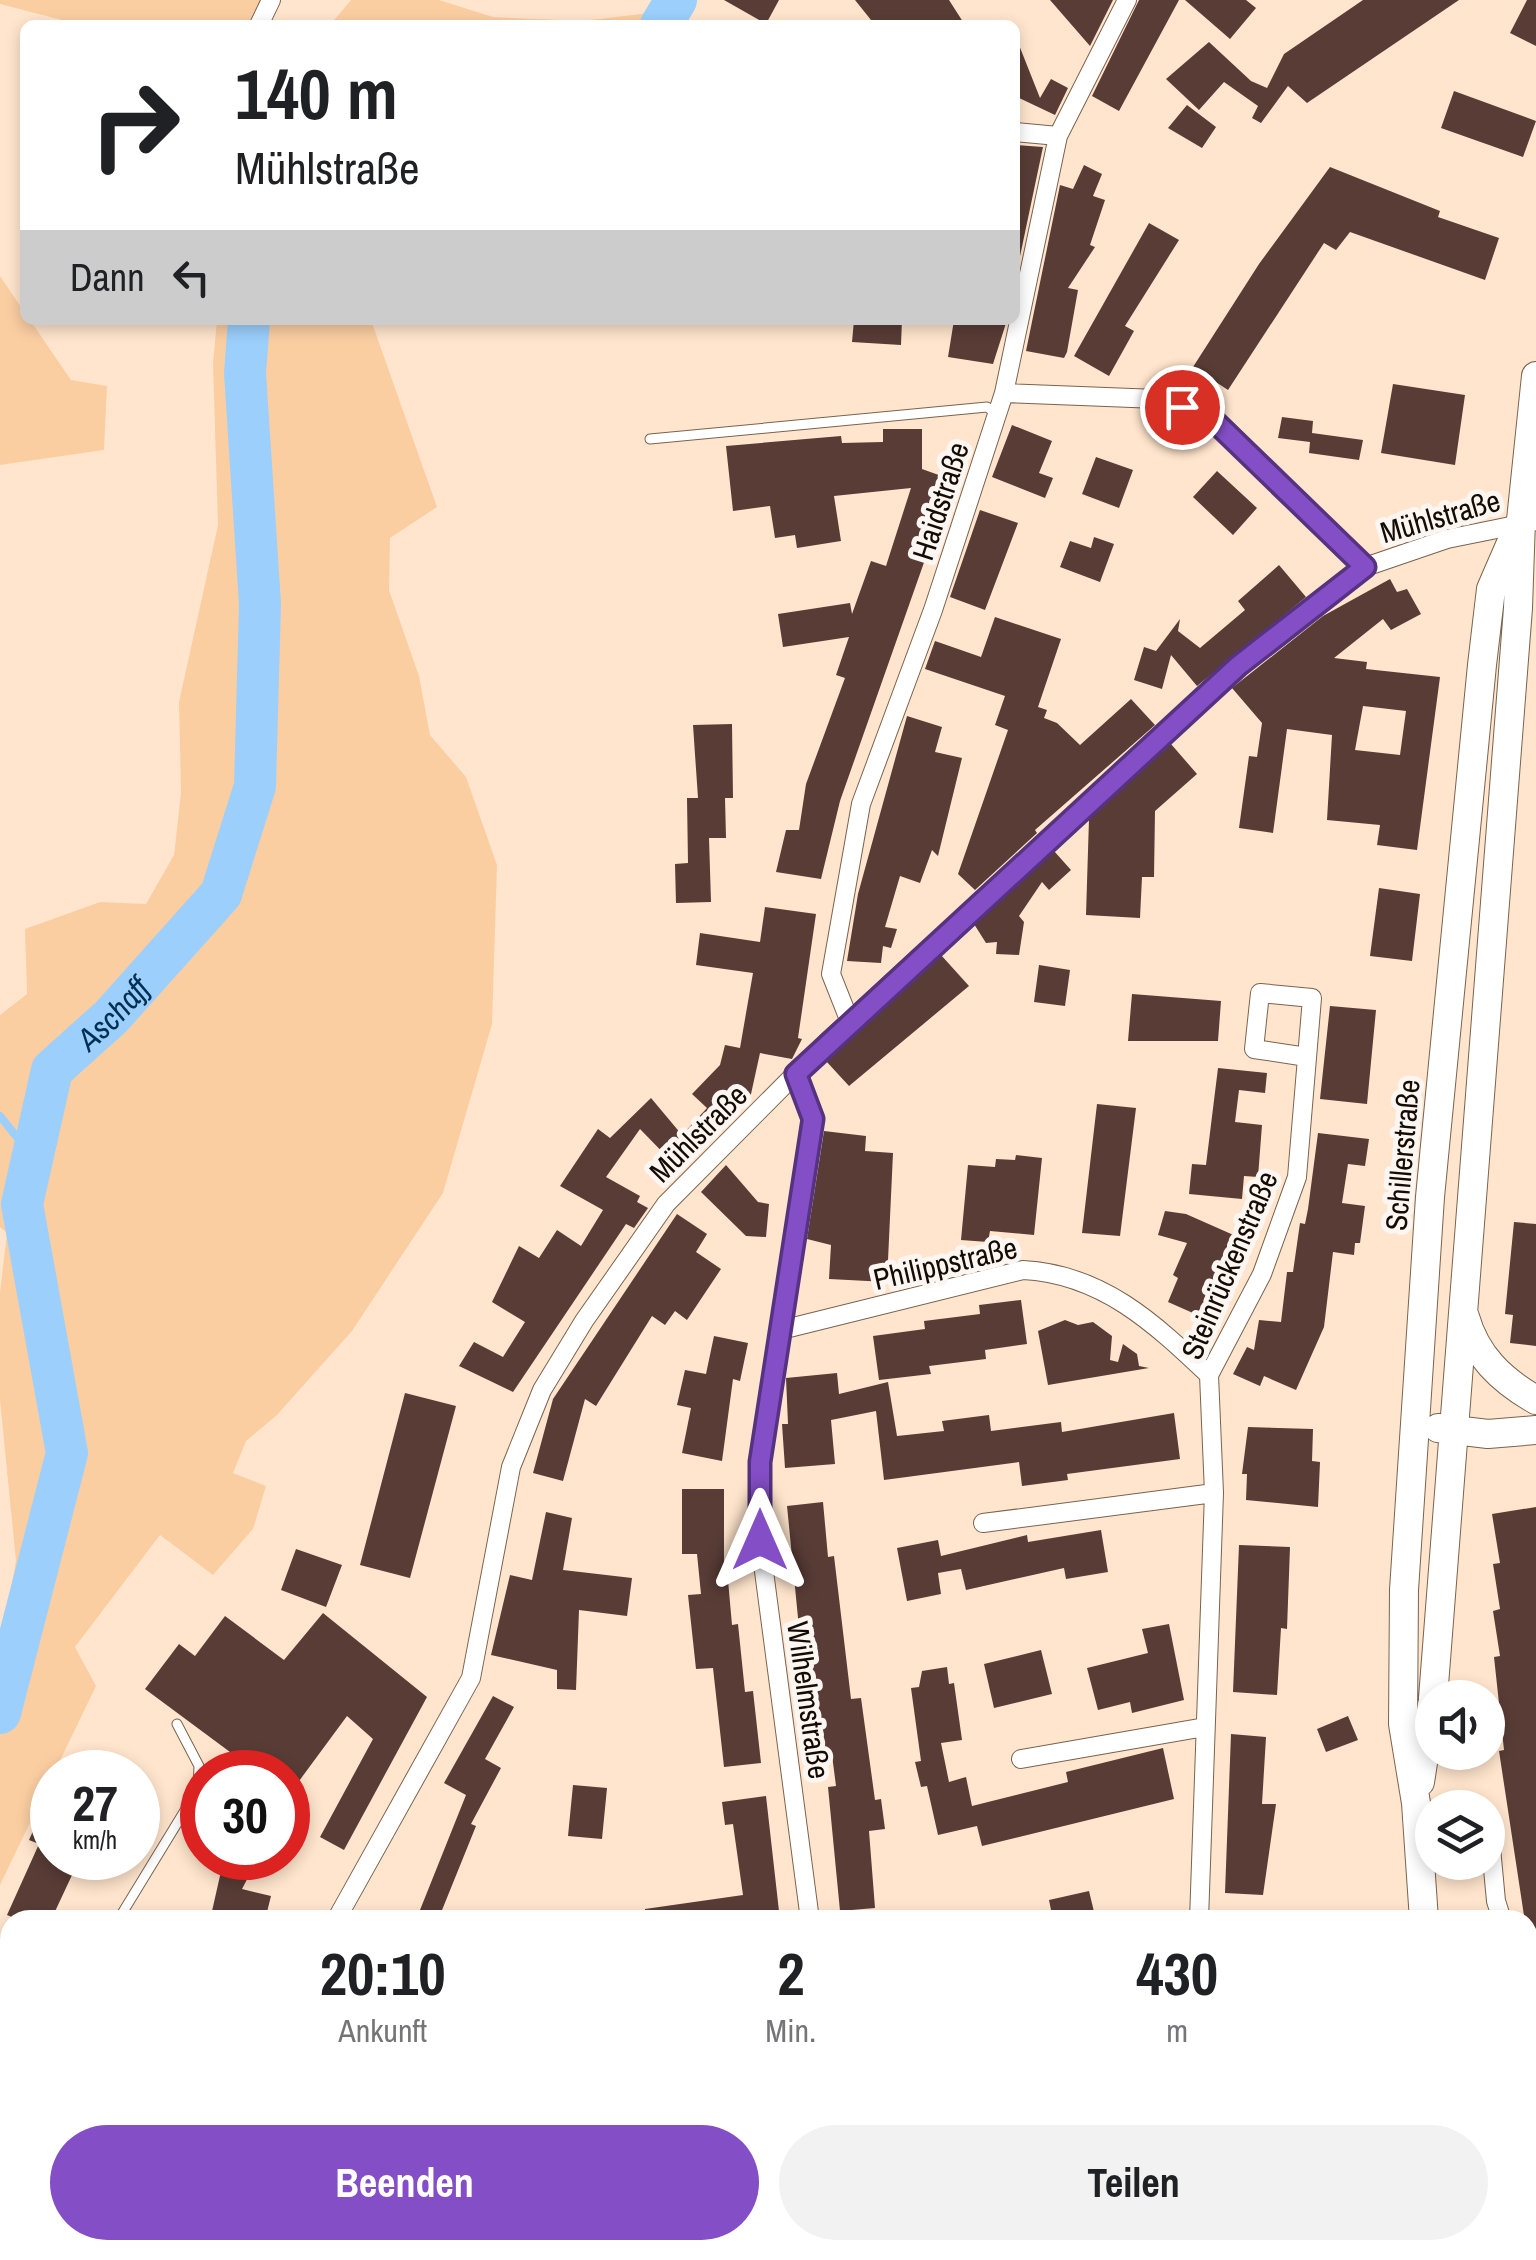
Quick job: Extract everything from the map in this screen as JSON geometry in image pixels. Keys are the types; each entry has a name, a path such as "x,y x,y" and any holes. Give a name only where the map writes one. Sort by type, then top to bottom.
{"main road":[{"name":"Schillerstraße","path":"1434,1680 1528,521 1536,376"},
{"name":"Schillerstraße","path":"1415,1797 1403,1724 1414,1426 1433,1159 1491,588 1528,521"},
{"path":"1462,1306 1471,1340 1486,1362 1536,1400"},
{"path":"1414,1426 1488,1434 1536,1430"},
{"name":"Schillerstraße","path":"1421,1880 1423,1910"}],"street":[{"name":"Haidstraße","path":"1020,317 1058,136 1127,0"},
{"path":"1020,132 1058,136"},
{"name":"Haidstraße","path":"850,1022 831,974 860,804 924,637 1004,393 1018,325"},
{"path":"1004,393 1158,399 1207,414 1365,567"},
{"name":"Mühlstraße","path":"342,1910 471,1678 511,1467 542,1390 584,1321 666,1204 850,1022 1238,666 1365,567 1528,521"},
{"name":"Steinrückenstraße","path":"1200,1910 1214,1493 1209,1375 1262,1274 1297,1177 1307,1058 1312,998 1260,992 1254,1050 1307,1058"},
{"name":"Wilhelmstraße","path":"796,1074 813,1119 760,1462 760,1540 809,1910"},
{"name":"Philippstraße","path":"782,1330 1023,1270 1060,1272 1106,1292 1148,1320 1209,1375"},
{"path":"983,1523 1214,1493"},
{"path":"1020,1759 1205,1727"},
{"path":"1494,1880 1499,1910"}],"lane":[{"path":"650,439 987,407 997,414"},
{"path":"124,1910 198,1789 199,1766 177,1724"}],"shaded area":[{"path":"0,0 264,0 255,20 62,20 0,4"},
{"path":"351,0 439,0 493,17 560,20 334,20"},
{"path":"658,12 668,20 590,20"},
{"path":"0,276 20,306 20,325 33,325 71,380 107,386 104,450 0,465"},
{"path":"217,325 373,325 437,507 390,538 389,590 419,676 430,735 466,777 497,865 492,1024 443,1193 352,1331 277,1415 246,1441 233,1473 266,1486 253,1529 213,1575 160,1535 75,1647 96,1686 65,1750 30,1750 30,1823 0,1885 0,1655 16,1561 0,1400 0,1292 7,1233 0,1227 0,1015 27,994 25,929 100,902 146,904 174,855 181,792 179,702 218,525 213,364"}],"building":[{"path":"724,0 779,0 768,20 759,20"},
{"path":"855,0 949,0 962,20 871,20"},
{"path":"1050,0 1113,0 1090,46"},
{"path":"1139,0 1179,0 1119,111 1092,96"},
{"path":"1185,0 1246,0 1256,8 1230,39"},
{"path":"1363,0 1459,0 1307,103 1288,86 1261,123 1252,118 1258,106 1224,82 1199,110 1166,79 1209,42 1251,81 1267,88 1284,54"},
{"path":"1527,0 1536,0 1536,46 1510,33"},
{"path":"1020,48 1040,98 1051,79 1068,88 1055,115 1020,98"},
{"path":"1454,91 1536,121 1523,157 1441,128"},
{"path":"1187,105 1216,127 1202,148 1168,128"},
{"path":"1020,145 1043,147 1020,256"},
{"path":"1084,165 1102,174 1093,196 1105,200 1090,245 1095,247 1068,288 1078,290 1067,352 1064,358 1026,351 1060,185 1073,189"},
{"path":"1330,167 1440,211 1438,217 1499,238 1485,280 1350,232 1336,250 1324,243 1228,390 1193,367 1259,264"},
{"path":"1149,223 1179,240 1125,326 1134,331 1109,376 1074,356"},
{"path":"854,325 902,325 901,345 852,342"},
{"path":"953,325 1005,325 993,364 948,357"},
{"path":"1393,384 1465,395 1455,465 1381,453"},
{"path":"1282,417 1313,421 1312,433 1363,440 1359,460 1309,453 1310,442 1278,438"},
{"path":"1012,425 1052,441 1039,473 1053,478 1045,498 992,477"},
{"path":"883,429 922,429 922,469 961,483 953,484 946,500 840,801 821,879 776,872 786,830 799,830 806,784 845,678 836,675 849,637 783,647 778,614 850,603 852,614 871,561 886,566 911,488 834,496 841,541 797,548 795,535 775,538 770,506 733,511 726,446 841,436 842,443 883,442"},
{"path":"1096,457 1133,470 1119,508 1082,494"},
{"path":"1217,471 1257,508 1233,535 1193,497"},
{"path":"980,510 1018,523 985,610 950,597"},
{"path":"1094,537 1114,544 1100,582 1060,567 1070,541 1091,548"},
{"path":"1279,565 1306,597 1197,686 1171,655 1162,689 1134,680 1144,647 1156,651 1180,619 1178,631 1200,648 1245,610 1238,601"},
{"path":"1390,579 1397,592 1407,589 1421,614 1391,630 1383,619 1334,658 1367,662 1366,669 1440,677 1417,850 1377,845 1380,825 1327,820 1332,735 1287,729 1273,833 1239,828 1249,756 1257,757 1262,723 1232,688 1323,616","holes":["1363,706 1406,711 1400,755 1355,750"]},
{"path":"995,617 1061,639 1038,707 1047,710 1044,718 1057,723 1080,745 1131,699 1155,725 1035,830 1037,833 975,890 958,874 1008,730 995,725 1005,696 925,669 935,641 981,657"},
{"path":"907,716 942,727 935,752 962,758 938,856 932,850 920,883 900,876 885,927 897,929 891,948 883,946 881,963 847,961 858,894"},
{"path":"732,724 733,798 725,798 726,838 709,838 711,902 676,903 675,864 688,863 687,798 698,798 693,725"},
{"path":"1171,744 1197,774 1155,811 1154,877 1142,877 1140,918 1086,915 1089,819"},
{"path":"1054,851 1071,870 1049,890 1042,882 1019,916 1024,922 1019,955 996,954 997,942 986,943 974,924"},
{"path":"1379,888 1420,894 1412,961 1370,956"},
{"path":"765,907 816,914 798,1038 802,1039 792,1059 760,1053 751,1094 676,1166 640,1129 606,1177 640,1196 637,1202 648,1208 634,1228 626,1224 513,1392 459,1366 474,1342 503,1357 525,1322 492,1302 519,1246 539,1258 557,1230 581,1246 603,1210 560,1186 598,1129 610,1138 651,1098 682,1135 707,1108 692,1094 720,1065 725,1045 740,1048 753,973 696,965 700,933 760,942"},
{"path":"941,955 969,986 849,1086 826,1061"},
{"path":"1039,965 1070,970 1065,1006 1034,1002"},
{"path":"1132,994 1221,1001 1218,1041 1128,1041"},
{"path":"1330,1006 1376,1010 1367,1104 1320,1099"},
{"path":"1218,1068 1267,1073 1265,1093 1239,1090 1235,1122 1262,1125 1258,1177 1244,1176 1242,1199 1189,1194 1192,1164 1206,1165"},
{"path":"1097,1104 1136,1108 1120,1236 1082,1233"},
{"path":"824,1131 866,1136 865,1151 893,1153 887,1282 829,1279 831,1245 807,1239"},
{"path":"1318,1133 1369,1139 1365,1166 1348,1164 1342,1203 1365,1206 1360,1243 1355,1243 1354,1255 1333,1252 1324,1327 1296,1390 1264,1376 1260,1386 1233,1374 1247,1347 1254,1350 1259,1320 1281,1322 1287,1272 1293,1272 1300,1223 1305,1224 1308,1209"},
{"path":"1016,1155 1042,1158 1034,1235 990,1231 988,1242 961,1240 968,1165 995,1167 996,1159 1015,1160"},
{"path":"726,1165 758,1202 769,1204 766,1237 746,1236 701,1192"},
{"path":"1165,1211 1186,1214 1238,1237 1202,1317 1168,1302 1178,1278 1173,1275 1187,1243 1158,1235"},
{"path":"677,1214 707,1234 696,1252 721,1269 687,1320 675,1311 665,1325 652,1316 596,1406 585,1399 563,1481 533,1473 553,1399"},
{"path":"1514,1222 1536,1224 1536,1346 1510,1343 1513,1315 1505,1314"},
{"path":"1021,1300 1027,1344 985,1350 986,1359 929,1366 931,1374 879,1380 873,1336 925,1329 924,1321 980,1314 979,1305"},
{"path":"1065,1320 1078,1325 1093,1322 1112,1336 1110,1360 1118,1362 1123,1344 1137,1354 1139,1366 1149,1368 1048,1385 1038,1331"},
{"path":"714,1336 748,1343 740,1381 733,1379 722,1461 682,1453 691,1408 677,1405 685,1370 706,1374"},
{"path":"837,1373 839,1394 888,1382 897,1436 944,1431 942,1421 989,1415 991,1431 1061,1422 1062,1432 1174,1413 1180,1459 1067,1474 1068,1480 1022,1486 1019,1462 884,1480 876,1411 831,1420 835,1464 785,1468 782,1424 788,1424 786,1378"},
{"path":"405,1393 456,1406 410,1578 360,1565"},
{"path":"1248,1427 1313,1429 1312,1461 1320,1462 1318,1507 1246,1500 1247,1474 1242,1474"},
{"path":"682,1489 724,1489 724,1580 728,1580 732,1625 738,1624 745,1692 753,1691 761,1763 724,1767 713,1668 696,1669 688,1595 701,1594 697,1554 682,1554"},
{"path":"823,1502 828,1557 834,1556 851,1699 861,1698 875,1800 881,1799 885,1829 869,1831 875,1908 840,1910 828,1787 836,1786 832,1755 824,1756 822,1740 817,1740 805,1637 800,1638 787,1506"},
{"path":"1536,1507 1536,1910 1523,1910 1502,1770 1505,1770 1505,1680 1496,1680 1494,1657 1500,1656 1493,1611 1500,1609 1493,1564 1500,1563 1492,1514"},
{"path":"546,1512 572,1518 563,1570 632,1578 627,1616 579,1610 576,1690 557,1689 557,1670 491,1655 510,1575 532,1580"},
{"path":"1101,1530 1108,1572 1066,1579 1064,1568 966,1590 961,1569 938,1573 941,1594 907,1601 897,1548 938,1540 941,1556 1027,1535 1028,1542"},
{"path":"1239,1545 1290,1547 1287,1629 1281,1628 1277,1695 1233,1692"},
{"path":"296,1549 342,1565 326,1607 281,1590"},
{"path":"323,1613 427,1697 344,1850 320,1837 373,1739 347,1716 310,1766 310,1750 227,1750 145,1689 179,1644 195,1656 225,1616 284,1660"},
{"path":"1169,1624 1184,1700 1132,1713 1130,1702 1098,1710 1087,1668 1148,1653 1142,1629"},
{"path":"1041,1650 1052,1694 994,1708 984,1664"},
{"path":"947,1667 949,1684 954,1683 962,1740 941,1743 949,1782 966,1777 972,1806 1068,1782 1066,1772 1163,1748 1174,1799 982,1846 977,1826 938,1835 927,1786 921,1787 915,1762 921,1761 911,1688 919,1687 922,1671"},
{"path":"493,1696 514,1707 485,1759 501,1768 471,1824 476,1826 442,1910 420,1910 466,1795 444,1783"},
{"path":"1348,1716 1358,1740 1326,1752 1317,1729"},
{"path":"1231,1734 1266,1737 1262,1804 1276,1804 1263,1895 1225,1893"},
{"path":"573,1785 607,1788 602,1839 568,1836"},
{"path":"766,1796 779,1910 645,1910 743,1895 733,1824 725,1825 722,1802"},
{"path":"30,1864 30,1880 70,1880 56,1910 9,1910"},
{"path":"219,1880 247,1880 242,1889 271,1896 268,1910 212,1910"},
{"path":"1089,1891 1094,1910 1051,1910 1049,1900"}],"waterway":[{"name":"Aschaff","path":"664,20 676,0"},
{"name":"Aschaff","path":"0,1713 67,1453 22,1204 52,1070 111,1017 221,894 255,786 260,604 245,373 249,325"},
{"path":"0,1116 32,1156"}],"route":[{"path":"760,1540 760,1462 813,1119 807,1094 796,1074 1238,666 1365,567 1207,414 1182,407"}]}
